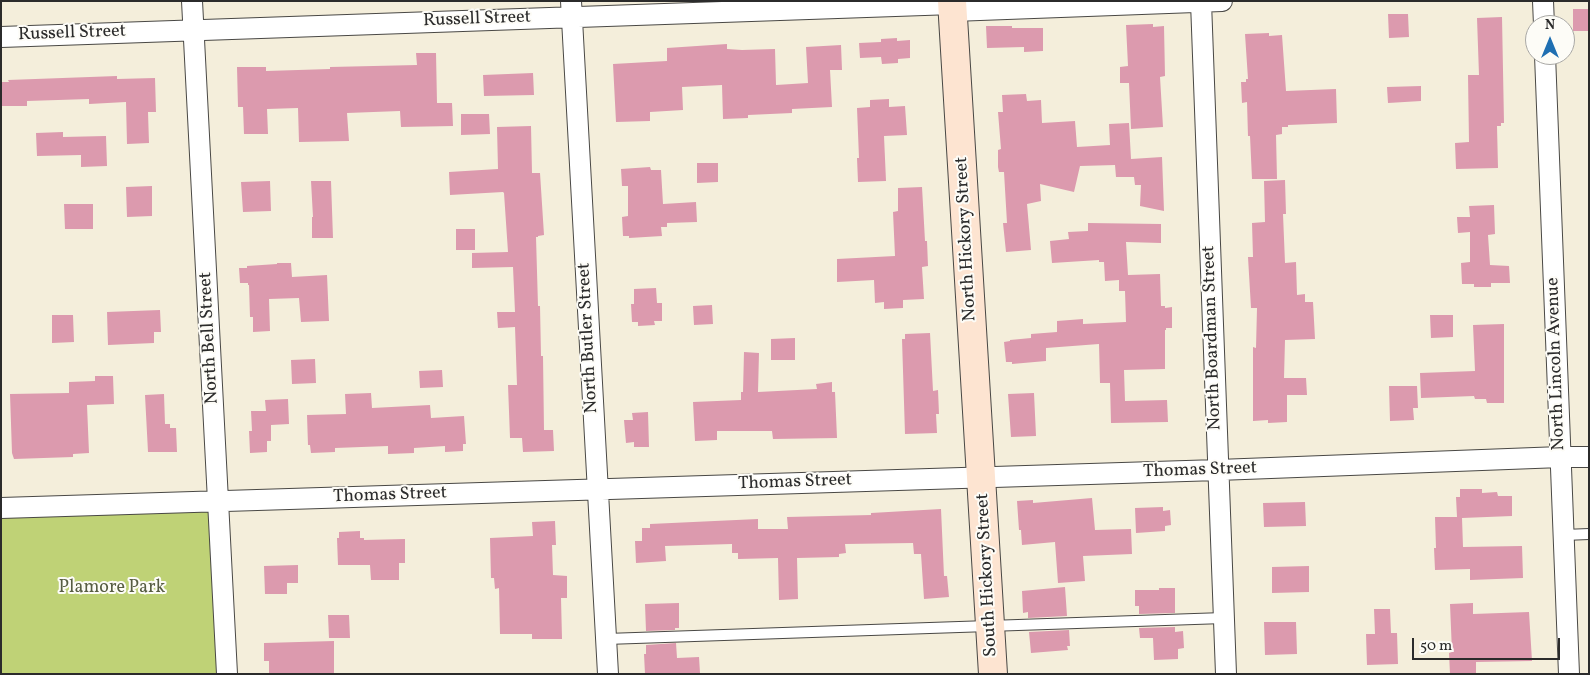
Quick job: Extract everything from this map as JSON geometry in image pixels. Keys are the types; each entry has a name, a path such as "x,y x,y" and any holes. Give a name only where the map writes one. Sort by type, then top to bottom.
{"street":[{"name":"North Bell Street","path":"192,1 227,674"},
{"name":"Russell Street","path":"1,37 194,30 572,9 1222,1"},
{"path":"1543,1 1544,15"},
{"name":"North Boardman Street","path":"1201,2 1226,674"},
{"name":"North Hickory Street","path":"953,5 982,477"},
{"name":"North Butler Street","path":"572,9 608,674"},
{"name":"North Lincoln Avenue","path":"1545,65 1569,674"},
{"name":"Thomas Street","path":"1,508 1589,457"},
{"name":"South Hickory Street","path":"982,477 994,674"}],"lane":[{"path":"1564,535 1589,534"},
{"path":"606,639 1224,618"}],"green space":[{"name":"Plamore Park","path":"218,501 227,674 1,674 1,508"}],"building":[{"path":"1573,9 1589,9 1589,31 1575,31 1575,15 1573,15"},
{"path":"1388,14 1408,14 1409,37 1389,38"},
{"path":"1502,17 1504,123 1501,123 1501,126 1497,126 1498,168 1456,169 1455,143 1469,142 1468,75 1479,75 1477,18"},
{"path":"1153,24 1153,27 1164,26 1165,76 1160,77 1163,127 1131,129 1129,83 1120,83 1120,67 1128,66 1126,25"},
{"path":"986,26 1043,28 1043,51 1024,52 1024,47 987,48"},
{"path":"1269,33 1269,36 1282,35 1286,91 1336,89 1337,123 1288,125 1288,127 1282,127 1282,134 1276,135 1277,179 1252,179 1247,102 1242,103 1241,82 1246,82 1246,79 1248,79 1245,34"},
{"path":"897,38 897,41 910,40 910,58 898,59 898,63 882,64 881,57 860,58 859,43 881,42 881,39"},
{"path":"727,44 727,49 775,49 776,85 808,83 806,47 841,45 842,70 830,70 832,107 792,109 792,113 748,115 748,118 723,119 722,85 682,87 683,110 650,112 650,121 616,122 613,64 667,61 667,48"},
{"path":"416,53 436,53 437,103 452,103 453,126 401,127 400,111 347,113 349,141 299,142 298,108 267,109 268,134 244,134 243,107 238,107 237,67 266,67 266,71 417,65"},
{"path":"533,73 534,95 484,96 483,75"},
{"path":"117,76 117,79 155,78 156,112 148,112 149,143 127,144 126,102 89,104 89,99 27,101 27,106 1,106 1,82 9,82 8,80"},
{"path":"1421,86 1421,101 1388,103 1387,87"},
{"path":"1026,94 1027,101 1041,100 1042,123 1075,121 1077,147 1110,145 1109,124 1129,123 1131,159 1162,157 1164,211 1140,206 1141,185 1135,185 1134,177 1116,177 1115,165 1080,166 1074,192 1040,184 1041,201 1027,204 1031,250 1006,252 1003,223 1007,223 1004,172 999,172 998,167 998,150 1001,149 998,112 1003,112 1002,95"},
{"path":"889,99 889,107 905,106 907,135 884,136 886,181 858,182 857,108 870,107 870,100"},
{"path":"461,114 489,114 490,134 461,135"},
{"path":"531,126 532,173 540,173 544,235 536,237 538,306 540,306 541,356 543,356 544,430 553,430 554,451 523,452 522,438 510,438 508,385 517,385 515,327 498,328 497,312 515,312 513,267 472,268 472,253 508,252 504,193 450,195 449,172 498,169 497,127"},
{"path":"63,132 63,137 106,136 107,166 81,167 81,155 37,156 36,133"},
{"path":"697,163 718,163 718,182 697,183"},
{"path":"650,167 651,170 661,170 663,204 696,202 697,222 667,223 667,227 661,227 662,236 629,238 629,236 623,236 622,217 628,216 628,186 622,186 621,169"},
{"path":"1285,180 1286,214 1283,214 1285,263 1296,262 1297,295 1305,294 1305,302 1313,302 1315,339 1285,340 1284,378 1306,378 1307,395 1287,395 1287,422 1268,423 1268,420 1253,421 1253,347 1256,348 1257,308 1251,308 1248,257 1253,257 1252,223 1265,222 1264,181"},
{"path":"270,181 271,211 243,212 241,182"},
{"path":"311,181 331,181 333,238 312,238"},
{"path":"152,186 152,216 127,217 126,187"},
{"path":"922,187 928,266 922,267 924,299 903,300 903,308 884,309 884,302 875,303 874,280 837,282 837,259 895,256 893,212 898,211 898,188"},
{"path":"64,204 93,204 93,229 65,229"},
{"path":"1494,205 1495,234 1488,235 1490,265 1509,266 1510,283 1491,283 1491,287 1474,287 1474,284 1462,284 1461,263 1470,262 1470,232 1458,233 1457,217 1470,217 1469,206"},
{"path":"1088,223 1161,224 1161,243 1126,242 1128,275 1160,274 1161,306 1165,306 1165,308 1172,307 1172,328 1166,328 1165,330 1165,369 1124,370 1125,401 1167,400 1168,422 1111,423 1110,383 1100,383 1099,344 1046,348 1046,361 1012,364 1012,362 1006,362 1004,342 1031,338 1031,334 1057,332 1057,321 1083,319 1083,324 1126,322 1125,291 1119,291 1119,280 1105,281 1104,262 1099,262 1099,260 1052,263 1050,241 1069,239 1068,232 1088,231"},
{"path":"456,229 475,229 475,250 456,250"},
{"path":"291,263 292,277 327,275 329,321 301,322 299,298 269,299 270,331 253,332 253,317 250,317 249,285 248,283 240,283 239,268"},
{"path":"656,288 657,303 662,303 662,321 654,321 655,325 638,326 638,322 632,322 631,304 634,304 634,289"},
{"path":"712,305 713,324 694,325 693,306"},
{"path":"160,310 161,332 154,332 154,343 108,345 107,312"},
{"path":"52,315 73,315 74,342 52,343"},
{"path":"1430,315 1453,315 1453,337 1431,338"},
{"path":"1504,324 1504,403 1487,403 1486,399 1475,399 1474,396 1421,398 1420,373 1475,371 1473,325"},
{"path":"930,333 933,391 938,390 939,414 936,414 937,433 905,434 902,339 905,339 905,334"},
{"path":"795,338 795,360 771,360 771,339"},
{"path":"744,352 759,353 758,392 817,389 816,384 832,382 832,392 835,392 837,438 773,439 772,431 717,431 717,440 695,441 693,402 741,400"},
{"path":"315,359 316,383 292,384 291,360"},
{"path":"442,370 443,387 420,388 419,371"},
{"path":"95,376 113,376 114,404 87,405 89,453 73,454 73,457 14,459 12,453 10,394 69,393 69,382 95,381"},
{"path":"1389,386 1417,386 1418,408 1413,408 1414,420 1390,421"},
{"path":"371,393 372,408 430,405 431,418 464,416 466,444 463,444 463,451 445,452 445,446 414,448 414,453 388,454 388,446 335,448 335,452 311,453 310,445 308,445 307,415 346,414 345,394"},
{"path":"1034,393 1036,436 1011,437 1008,394"},
{"path":"164,394 165,424 170,424 170,428 176,428 177,452 148,452 145,395"},
{"path":"288,399 289,424 271,425 271,441 267,441 267,452 250,453 249,431 252,431 251,411 266,411 265,400"},
{"path":"648,412 649,447 634,447 634,442 626,443 624,420 633,420 632,413"},
{"path":"1460,489 1482,489 1482,493 1497,492 1498,496 1512,496 1512,516 1462,518 1463,547 1522,546 1523,578 1470,580 1470,569 1435,570 1435,517 1457,517 1456,497 1460,497"},
{"path":"1092,498 1095,530 1131,529 1132,554 1083,556 1085,581 1058,583 1055,542 1022,545 1017,501 1033,500 1033,503"},
{"path":"1305,502 1306,526 1264,527 1263,503"},
{"path":"1163,507 1163,511 1170,510 1171,525 1165,526 1165,531 1136,533 1135,508"},
{"path":"941,509 944,576 947,576 949,597 924,599 921,554 914,554 913,543 845,544 846,553 839,554 839,557 797,558 798,599 779,600 778,558 738,559 738,553 732,553 732,544 665,546 666,561 636,563 635,541 642,541 642,528 650,528 650,524 758,519 758,529 788,529 787,517 871,515 871,513"},
{"path":"555,521 556,545 552,545 553,575 567,576 567,598 561,598 562,639 532,639 532,634 500,634 499,588 495,589 494,578 491,578 490,538 533,536 532,522"},
{"path":"360,531 360,538 364,538 364,540 405,539 405,563 399,563 399,580 371,580 370,565 338,565 337,538 339,538 339,532"},
{"path":"298,565 298,583 287,583 287,594 265,594 264,566"},
{"path":"1309,566 1309,592 1272,593 1272,567"},
{"path":"1065,587 1067,616 1028,618 1028,612 1023,613 1022,591"},
{"path":"1159,588 1175,588 1175,613 1139,614 1139,606 1135,606 1135,590 1159,590"},
{"path":"679,603 679,628 675,628 675,630 646,631 645,604"},
{"path":"1473,603 1473,614 1529,612 1532,661 1476,662 1476,674 1450,674 1449,653 1452,652 1450,604"},
{"path":"1374,609 1390,609 1391,633 1397,633 1398,664 1367,665 1366,634 1375,634"},
{"path":"328,615 349,615 350,638 329,638"},
{"path":"1264,622 1296,622 1297,654 1265,655"},
{"path":"1175,627 1175,632 1183,631 1184,648 1178,649 1178,659 1154,660 1153,638 1140,638 1139,628"},
{"path":"1069,630 1070,646 1067,646 1068,650 1031,653 1029,632"},
{"path":"334,641 334,674 269,674 269,661 264,661 264,643"},
{"path":"676,643 677,658 699,657 700,673 645,674 644,654 646,654 646,645"}]}
